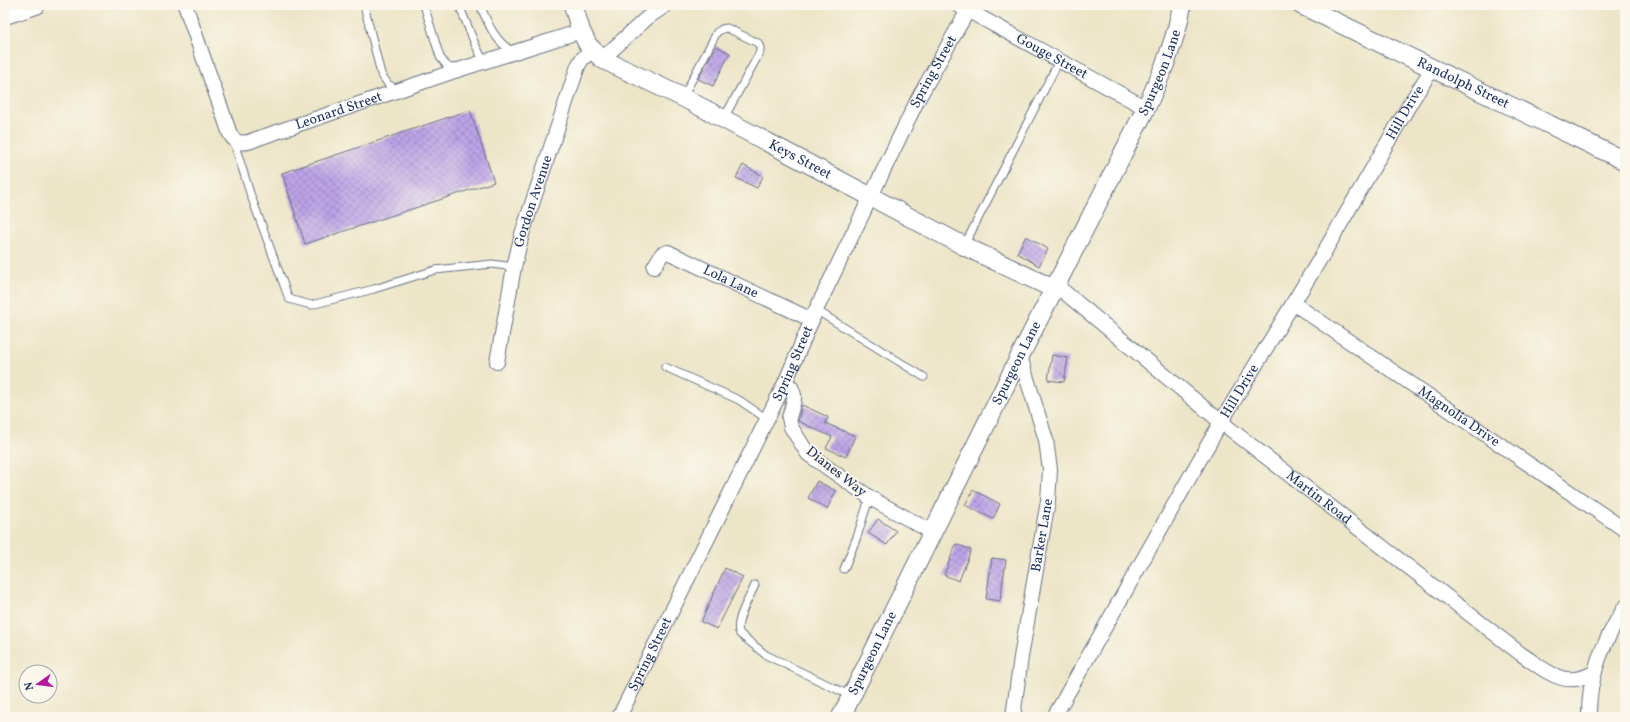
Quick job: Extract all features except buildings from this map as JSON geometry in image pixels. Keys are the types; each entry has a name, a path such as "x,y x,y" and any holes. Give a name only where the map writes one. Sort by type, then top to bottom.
{"street":[{"path":"5,16 36,5"},
{"path":"185,5 232,137"},
{"path":"573,5 581,31 597,54 666,5"},
{"name":"Spurgeon Lane","path":"841,717 1020,356 1146,108 1162,72 1179,23 1182,5"},
{"name":"Randolph Street","path":"1301,5 1432,70 1625,161"},
{"name":"Gouge Street","path":"963,8 1059,62 1146,108"},
{"name":"Spring Street","path":"619,717 785,383 814,315 963,8"},
{"name":"Leonard Street","path":"232,137 242,143 249,143 256,139 398,90 581,31"},
{"name":"Keys Street","path":"597,54 723,118 964,246 1054,289"},
{"name":"Gordon Avenue","path":"496,362 514,267 522,234 576,72 582,59 597,54"},
{"name":"Hill Drive","path":"1054,717 1221,422 1294,303 1411,102 1432,70"},
{"name":"Lola Lane","path":"654,267 662,254 668,252 814,315"},
{"name":"Martin Road","path":"1054,289 1063,291 1221,422 1522,654 1555,677 1566,680 1574,680 1585,677 1595,672"},
{"name":"Magnolia Drive","path":"1294,303 1625,530"},
{"name":"Barker Lane","path":"1013,717 1021,657 1048,501 1050,470 1046,440 1020,356"},
{"name":"Dianes Way","path":"785,383 791,388 794,395 789,418 791,427 808,454 872,499 932,532"},
{"path":"1589,717 1597,660 1610,632 1625,607"}],"lane":[{"path":"364,5 380,74 388,84 398,90"},
{"path":"424,5 440,57 446,65 455,71"},
{"path":"458,5 484,62"},
{"path":"480,5 495,37 505,47 514,53"},
{"path":"682,97 717,32 727,28 758,43 760,52 723,118"},
{"path":"964,246 1059,62"},
{"path":"232,137 251,196 289,299 311,305 374,289 435,270 492,264 514,267"},
{"path":"814,315 924,377"},
{"path":"665,367 739,400 767,419"},
{"path":"844,569 857,537 867,505 872,499"},
{"path":"755,585 738,623 738,631 740,634 766,655 851,696"}]}
